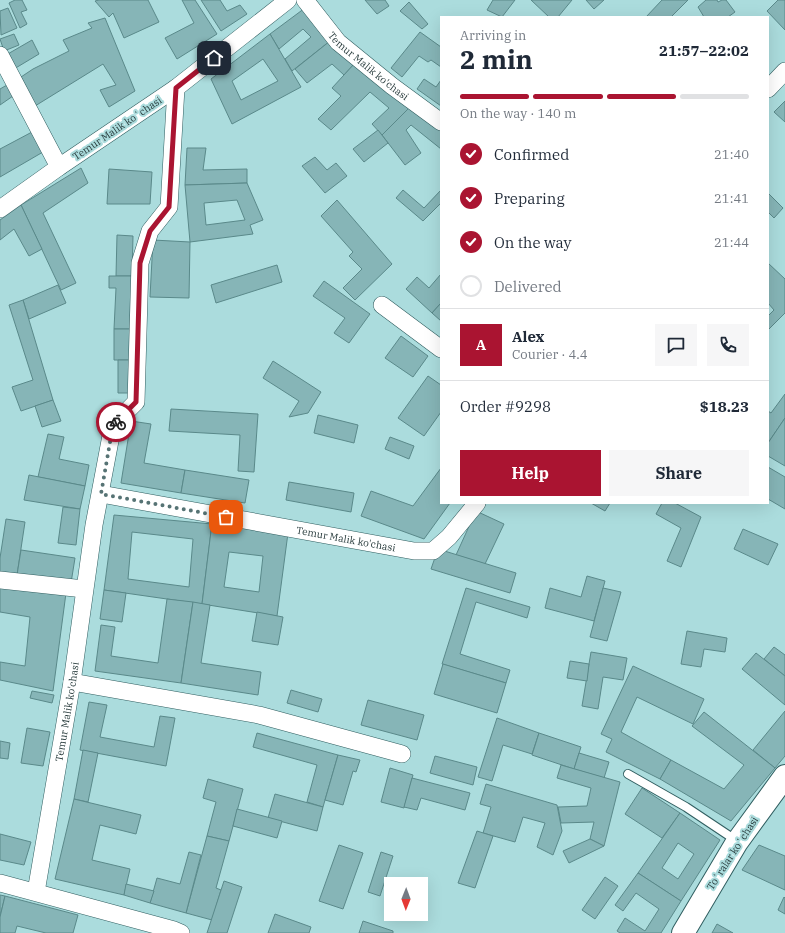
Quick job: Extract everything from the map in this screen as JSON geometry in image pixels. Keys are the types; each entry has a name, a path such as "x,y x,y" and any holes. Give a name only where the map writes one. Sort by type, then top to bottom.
{"street":[{"name":"Temur Malik koʻchasi","path":"0,209 176,88 288,0"},
{"name":"Temur Malik ko'chasi","path":"305,0 338,42 392,86 440,121"},
{"path":"0,55 59,167"},
{"path":"769,88 785,71"},
{"name":"Temur Malik ko'chasi","path":"36,892 72,682 94,525 113,425 136,402 140,263 150,231 169,207 176,88"},
{"path":"382,305 440,348"},
{"name":"Temur Malik ko'chasi","path":"101,494 414,551 434,551 449,537 476,504"},
{"path":"0,580 84,589"},
{"path":"72,682 259,715 402,754"},
{"name":"Toʻralar koʻchasi","path":"683,933 737,842 784,777"},
{"path":"0,883 181,933"}],"lane":[{"path":"628,774 686,807 737,842"}],"building":[{"path":"15,0 22,0 27,10 21,12 27,24 20,28 9,3"},
{"path":"148,0 159,22 124,38 113,13 109,17 95,1"},
{"path":"182,0 195,0 217,34 177,59 165,38 194,23"},
{"path":"201,0 220,0 227,11 240,5 247,14 221,31"},
{"path":"365,0 385,0 389,6 377,14"},
{"path":"493,0 515,0 503,16 487,10"},
{"path":"531,0 572,0 559,16 548,16"},
{"path":"586,0 604,0 594,9"},
{"path":"662,0 688,0 672,16 647,16"},
{"path":"706,0 717,0 718,2 726,0 735,12 729,16 703,16 698,7"},
{"path":"778,0 785,0 785,30 767,11"},
{"path":"409,2 428,24 422,29 400,11"},
{"path":"8,8 17,28 1,35 0,11"},
{"path":"305,8 330,41 292,71 285,59 311,37 303,29 279,49 270,34"},
{"path":"105,18 135,91 109,107 100,90 116,85 103,64 35,106 21,77 33,69 69,51 63,40 92,28 88,23"},
{"path":"420,32 440,46 440,66 431,60 428,62 419,56 402,77 391,68"},
{"path":"14,34 19,45 4,51 0,39"},
{"path":"270,34 301,87 232,124 211,79","holes":["263,59 278,81 241,100 232,81"]},
{"path":"32,40 39,54 14,69 6,55"},
{"path":"330,41 355,63 344,75 332,64 307,83 295,69"},
{"path":"355,63 410,107 382,135 372,124 389,108 370,92 331,130 318,119 341,96 332,88"},
{"path":"424,79 436,87 440,81 440,105 417,89"},
{"path":"7,85 13,96 0,105 0,89"},
{"path":"785,101 785,122 774,112"},
{"path":"410,107 440,128 440,148 411,125 406,130 421,153 405,165 382,135"},
{"path":"378,130 388,143 364,162 353,149"},
{"path":"32,132 43,152 0,177 0,149"},
{"path":"187,148 206,148 203,170 247,169 247,183 185,185"},
{"path":"315,157 327,170 336,163 347,176 325,193 302,166"},
{"path":"81,168 88,183 43,213 76,283 61,290 21,205"},
{"path":"109,169 152,172 150,204 107,204"},
{"path":"247,183 263,220 250,225 253,234 190,242 185,185","holes":["237,200 245,220 206,225 204,203"]},
{"path":"403,190 424,208 440,191 440,204 423,221 396,198"},
{"path":"769,194 783,208 774,218 769,213"},
{"path":"337,200 392,264 355,300 343,288 362,269 349,256 353,252 321,216"},
{"path":"21,205 42,249 29,256 14,229 0,240 0,220"},
{"path":"117,235 133,236 132,276 116,276"},
{"path":"153,240 190,242 189,298 150,297"},
{"path":"769,264 785,279 785,313 769,329 769,315 774,310 769,304"},
{"path":"277,265 282,282 216,303 211,285"},
{"path":"440,275 440,304 432,313 406,289 417,277 429,288"},
{"path":"109,276 132,276 131,329 114,329 116,288 109,288"},
{"path":"324,281 370,314 349,343 334,333 345,318 313,296"},
{"path":"58,285 66,303 29,319 23,300"},
{"path":"23,300 53,400 21,411 12,387 33,380 9,305"},
{"path":"440,304 440,320 432,313"},
{"path":"114,329 131,329 130,360 114,360"},
{"path":"401,336 428,356 413,377 385,358"},
{"path":"118,360 130,360 129,393 118,393"},
{"path":"273,361 321,392 308,413 289,417 299,401 263,378"},
{"path":"428,376 440,384 440,413 424,436 398,418"},
{"path":"785,394 785,418 769,442 769,412 771,413"},
{"path":"53,400 61,421 42,427 35,406"},
{"path":"171,409 258,414 254,472 238,471 240,435 169,431"},
{"path":"318,415 358,425 354,443 314,433"},
{"path":"785,418 785,466 769,457 769,442"},
{"path":"131,421 151,424 144,463 185,470 181,493 121,483"},
{"path":"48,434 64,437 59,459 89,465 85,486 38,477"},
{"path":"390,437 414,446 409,459 385,449"},
{"path":"769,468 785,477 785,509 769,500"},
{"path":"440,469 440,504 449,504 424,539 361,516 371,491 413,506"},
{"path":"185,470 249,480 245,503 181,493"},
{"path":"29,475 85,486 80,509 24,500"},
{"path":"289,482 354,493 351,512 286,500"},
{"path":"593,504 609,504 605,511"},
{"path":"661,504 677,504 701,517 681,567 667,561 681,528 656,514"},
{"path":"63,507 80,509 76,545 58,543"},
{"path":"476,511 504,524 485,564 456,555"},
{"path":"114,515 212,524 202,604 104,590","holes":["132,532 193,539 189,587 128,579"]},
{"path":"6,519 25,522 17,575 0,573 0,558"},
{"path":"212,523 288,533 277,616 202,604","holes":["229,552 263,556 259,592 224,587"]},
{"path":"743,529 778,544 768,565 734,549"},
{"path":"438,549 516,573 510,593 431,569"},
{"path":"21,550 75,558 71,583 17,575"},
{"path":"587,576 605,581 594,621 545,608 550,588 581,597"},
{"path":"0,583 66,593 53,691 0,680 0,662 25,666 30,617 0,612"},
{"path":"466,588 530,607 527,618 476,602 460,654 510,670 506,683 442,664"},
{"path":"603,588 621,592 607,641 590,637"},
{"path":"104,590 126,593 122,622 100,619"},
{"path":"167,599 193,602 181,683 95,671 101,625 115,627 111,656 158,663"},
{"path":"193,602 210,605 201,663 261,672 258,695 181,683"},
{"path":"257,612 283,617 278,645 252,641"},
{"path":"687,631 727,638 725,652 704,649 701,667 681,664"},
{"path":"774,647 785,655 785,676 764,659"},
{"path":"591,652 627,658 623,680 603,677 598,709 582,706"},
{"path":"756,653 785,676 785,705 742,669"},
{"path":"570,661 589,664 587,681 567,678"},
{"path":"443,664 506,683 497,713 434,694"},
{"path":"633,666 704,699 693,724 637,697 621,732 671,760 660,779 606,752 612,739 601,734"},
{"path":"291,690 322,699 318,712 287,703"},
{"path":"32,691 54,695 52,703 30,698"},
{"path":"368,700 424,715 417,740 361,725"},
{"path":"89,702 107,705 100,737 154,747 160,716 175,718 166,766 80,750"},
{"path":"785,711 785,756 775,768 753,750"},
{"path":"704,712 775,768 731,821 660,779 671,760 724,789 744,765 692,726"},
{"path":"497,718 539,733 532,754 503,745 492,781 478,777"},
{"path":"27,728 50,732 43,766 21,763"},
{"path":"257,733 338,755 323,807 307,802 317,765 253,747"},
{"path":"539,733 581,747 574,769 532,755"},
{"path":"0,741 10,743 8,759 0,758"},
{"path":"83,750 98,753 88,802 74,799"},
{"path":"579,753 609,762 604,778 574,769"},
{"path":"338,755 360,760 356,772 353,771 343,805 325,800"},
{"path":"435,756 477,767 473,785 430,773"},
{"path":"561,765 620,782 604,846 590,839 594,822 561,823 558,807 587,806 591,788 557,778"},
{"path":"390,768 413,775 404,808 381,802"},
{"path":"412,778 470,793 465,810 421,798 417,810 404,807"},
{"path":"208,779 243,789 229,841 207,836 216,802 203,798"},
{"path":"486,784 557,805 562,831 553,855 537,847 545,823 523,817 515,842 483,833 491,807 480,804"},
{"path":"642,788 680,813 662,838 625,814"},
{"path":"275,794 323,807 317,831 268,818"},
{"path":"74,799 141,815 136,834 100,825 92,860 130,869 124,895 55,879"},
{"path":"237,809 282,821 277,838 233,826"},
{"path":"680,813 720,840 681,901 638,873","holes":["678,843 694,854 678,879 662,868"]},
{"path":"477,831 493,836 475,888 458,883"},
{"path":"0,834 31,842 24,865 0,860"},
{"path":"207,836 229,841 216,888 221,890 212,920 186,913"},
{"path":"590,839 604,846 569,863 563,851"},
{"path":"339,845 363,853 343,909 319,901"},
{"path":"759,845 785,856 785,890 742,870"},
{"path":"189,852 201,855 186,913 150,903 157,878 180,884"},
{"path":"381,852 393,856 386,877 384,877 384,884 380,896 368,892"},
{"path":"638,873 681,901 661,933 620,933 617,931 625,918 645,931 659,909 636,893 623,911 615,905"},
{"path":"605,877 618,886 595,919 582,910"},
{"path":"224,881 242,887 227,933 207,933"},
{"path":"126,884 154,891 150,903 124,895"},
{"path":"0,895 5,896 0,917"},
{"path":"5,896 78,915 73,933 46,933 17,926 15,933 0,933 0,917"},
{"path":"784,897 785,898 785,914 778,910"},
{"path":"275,914 311,927 309,933 268,933"},
{"path":"363,921 393,931 393,933 359,933"},
{"path":"717,924 733,933 712,933"}],"way so far":[{"path":"116,422 113,425 101,494 226,517"}],"route":[{"path":"116,422 136,402 140,263 150,231 169,207 176,88 214,58"}]}
